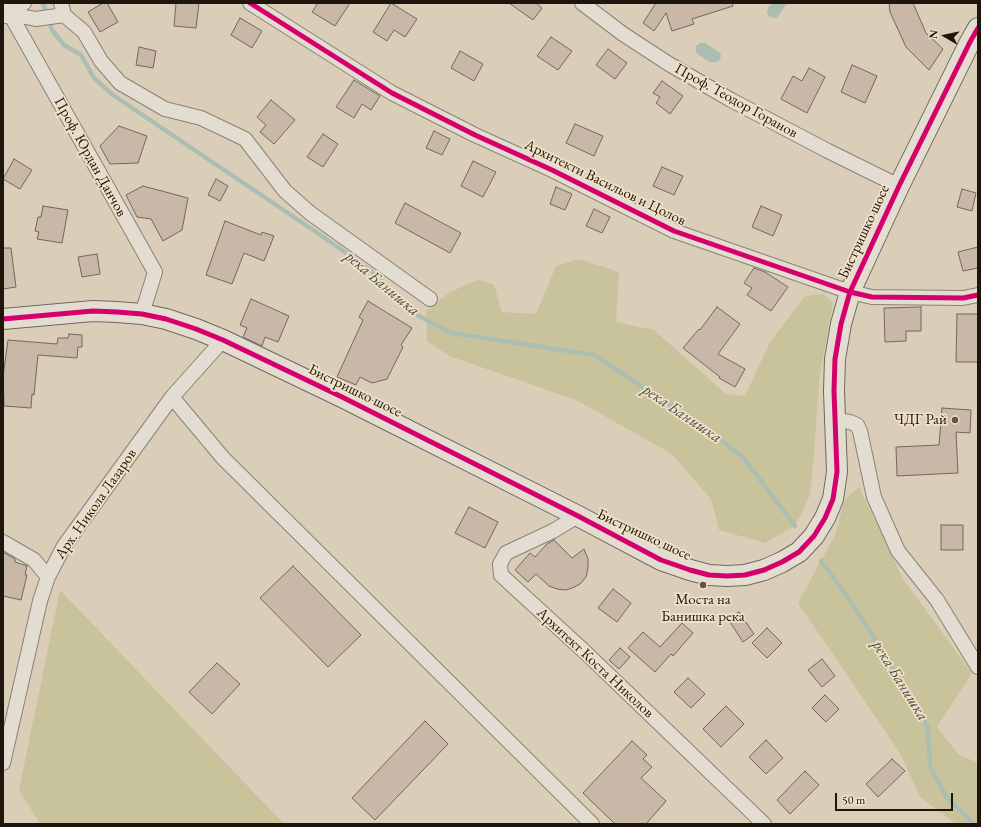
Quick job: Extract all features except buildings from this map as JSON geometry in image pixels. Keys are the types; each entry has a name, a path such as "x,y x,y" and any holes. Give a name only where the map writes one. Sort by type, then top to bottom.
{"street":[{"path":"5,12 24,3"},
{"name":"Архитекти Васильов и Цолов","path":"250,3 392,93 475,135 552,170 674,231 850,292 872,297 963,298 978,294"},
{"name":"Проф. Теодор Горанов","path":"582,3 623,34 669,64 731,100 899,186"},
{"path":"5,12 36,19 63,9 84,32 101,61 120,83 165,109 201,118 245,139 285,191 310,213 430,299"},
{"name":"Проф. Юрдан Данчов","path":"5,12 156,272 142,314"},
{"name":"Бистришко шосе","path":"3,319 93,311 142,314 173,321 223,340 342,398 578,516 661,560 709,575 745,575 764,570 799,552 814,536 825,518 833,499 837,472 834,391 835,359 841,324 850,292 899,186 978,28"},
{"name":"Арх. Никола Лазаров","path":"3,763 40,601 48,577 64,546 172,397 223,340"},
{"path":"172,397 223,458 592,824"},
{"path":"836,420 850,422 857,425 860,431 874,497 898,552 937,600 978,666"},
{"name":"Архитект Коста Николов","path":"578,516 554,531 506,553 500,564 500,575 586,652 764,824"},
{"path":"3,542 34,560 48,577"}],"shaded area":[{"path":"772,3 787,3 778,17 775,18 770,17 767,13 768,8"},
{"path":"700,43 705,43 719,52 721,55 720,60 717,62 710,62 697,54 696,46"},
{"path":"579,259 619,272 616,322 654,330 726,394 745,396 770,342 805,296 824,294 833,303 819,380 810,495 795,526 765,543 719,530 711,499 672,454 576,400 449,356 427,341 426,311 450,292 478,280 494,285 502,312 536,314 556,266"},
{"path":"859,487 903,579 972,673 937,727 958,754 978,763 978,824 956,824 920,797 900,753 798,603 836,533 844,500"},
{"path":"60,590 284,824 40,824 19,790"}],"waterway":[{"name":"река Банишка","path":"43,3 52,30 64,45 81,55 94,78 113,95 369,269 417,315 452,333 594,355 699,424 742,456 795,526"},
{"name":"река Банишка","path":"821,561 847,596 880,647 928,727 930,767 947,798 974,824"}],"cycle path":[{"path":"250,3 392,93 475,135 552,170 674,231 850,292 872,297 963,298 978,295"},
{"path":"3,319 93,311 142,314 166,319 223,340 342,397 578,516 661,560 709,575 745,575 764,570 799,552 814,536 825,518 833,499 837,472 834,391 835,359 841,324 850,292 899,186 978,28"}],"place":[{"name":"ЧДГ Рай","path":"955,420"},
{"name":"Моста на Банишка река","path":"703,585"}]}
